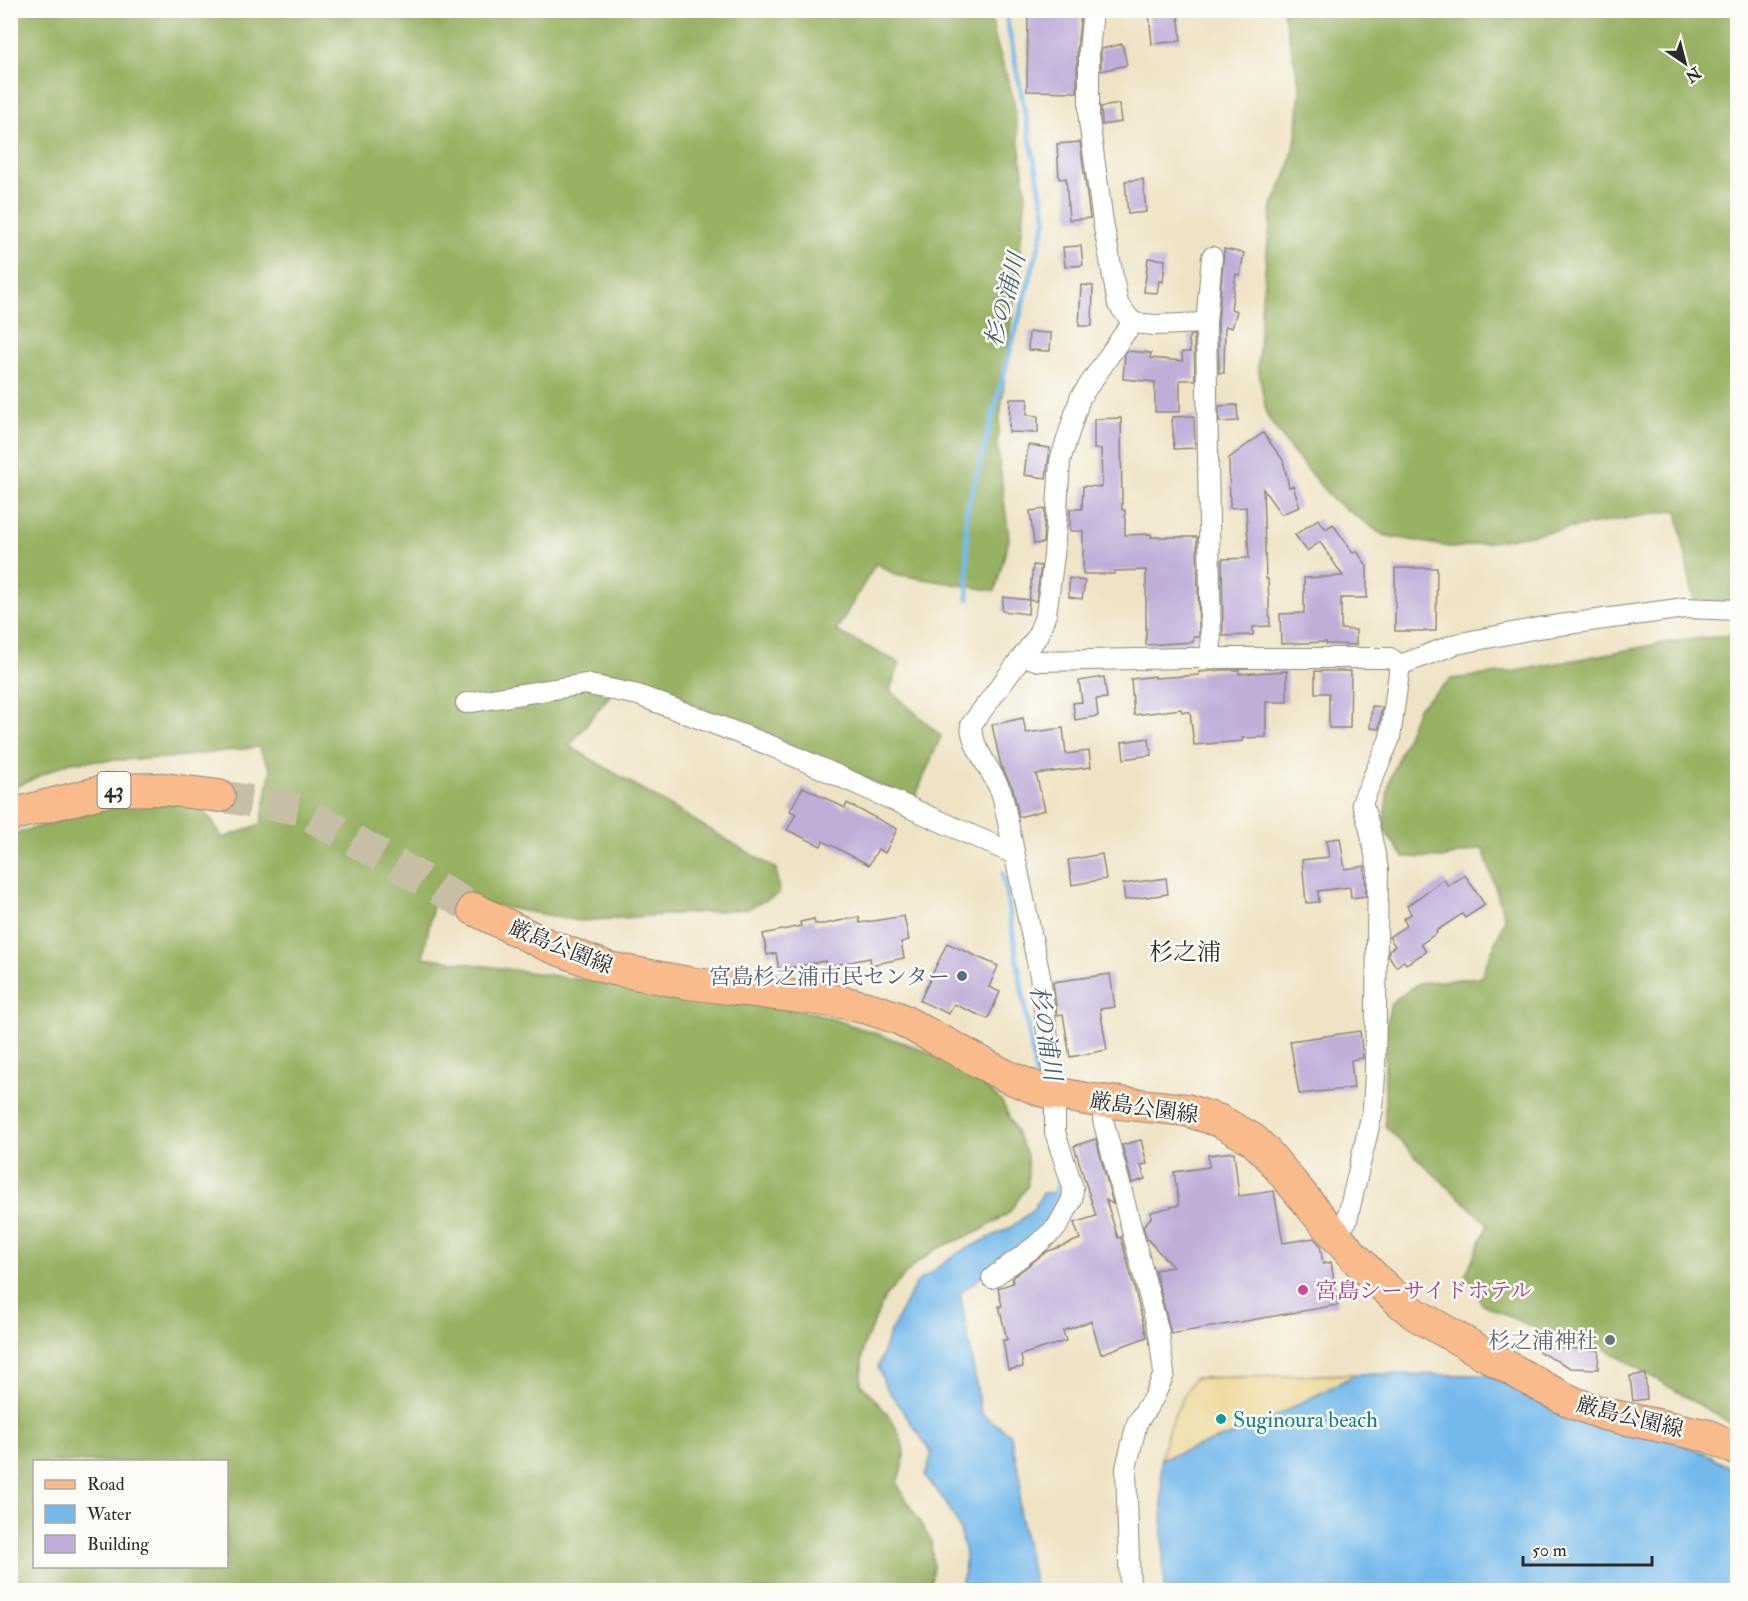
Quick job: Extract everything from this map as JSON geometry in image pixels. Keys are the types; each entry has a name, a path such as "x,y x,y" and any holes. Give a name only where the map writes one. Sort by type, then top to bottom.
{"main road":[{"name":"43","path":"10,815 109,790 164,789 219,796"},
{"name":"厳島公園線","path":"474,909 545,944 608,968 688,983 842,1002 871,1009 898,1017 1038,1088 1106,1102 1186,1110 1220,1121 1237,1129 1265,1151 1381,1284 1415,1314 1574,1403 1604,1414 1709,1436 1737,1450"}],"street":[{"path":"1093,10 1089,51 1089,121 1103,222 1118,304 1133,323 1206,324"},
{"path":"1211,659 1206,324 1212,257"},
{"path":"992,1278 1057,1227 1072,1200 1073,1188 1038,1088 1040,975 1002,794 997,779 972,737 971,725 1037,637 1046,614 1054,556 1060,460 1080,398 1133,323"},
{"path":"1400,665 1456,644 1538,628 1685,608 1737,610"},
{"path":"1023,656 1040,661 1390,658 1400,665"},
{"path":"1336,1234 1347,1220 1373,1109 1378,869 1362,804 1390,738 1400,665"},
{"path":"466,703 585,684 638,695 769,745 1014,854"},
{"path":"1106,1102 1103,1120 1159,1333 1164,1374 1154,1397 1137,1424 1126,1468 1130,1590"}],"green space":[{"path":"11,11 990,11 996,41 1013,97 1026,196 997,444 1009,539 995,591 894,574 876,563 836,631 900,663 890,690 941,736 914,800 626,675 569,746 776,869 779,894 747,909 580,921 435,895 423,957 815,1013 916,1047 963,1069 1002,1102 1027,1155 1028,1185 1009,1213 980,1231 936,1249 912,1267 885,1297 863,1347 861,1384 894,1424 904,1452 897,1484 931,1541 933,1566 930,1590 11,1590 10,835 114,805 200,803 223,838 261,824 271,770 258,747 168,758 70,762 11,789"},
{"path":"1283,11 1737,11 1737,602 1694,602 1677,510 1455,548 1383,535 1332,499 1291,450 1267,416 1258,367 1262,298 1272,206 1288,171 1297,133 1300,86"},
{"path":"1737,634 1737,1427 1600,1346 1543,1332 1482,1304 1466,1274 1488,1224 1385,1126 1385,1030 1391,1003 1419,983 1481,977 1505,919 1483,848 1443,858 1404,857 1383,829 1389,782 1418,708 1451,679 1516,671 1663,643"}],"sand":[{"name":"Suginoura beach","path":"1357,1374 1255,1427 1161,1459 1178,1407 1194,1378"}],"water":[{"path":"1066,1192 1046,1226 960,1293 981,1413 1010,1434 1021,1480 1019,1511 1036,1590 960,1590 965,1566 964,1546 953,1514 925,1476 932,1453 886,1387 878,1367 889,1334 916,1283 960,1252 1011,1227 1032,1211 1043,1193"},
{"path":"1357,1374 1488,1375 1558,1413 1617,1432 1669,1439 1709,1455 1737,1473 1737,1590 1164,1590 1161,1459 1255,1427"}],"building":[{"path":"1028,10 1081,10 1077,51 1077,92 1027,91"},
{"path":"1178,11 1181,41 1152,44 1149,14"},
{"path":"1122,44 1127,65 1101,71 1101,49"},
{"path":"1119,104 1121,122 1102,125 1101,107"},
{"path":"1080,142 1090,218 1069,220 1066,178 1059,179 1057,144"},
{"path":"1143,179 1146,212 1128,214 1125,181"},
{"path":"1081,246 1083,265 1065,267 1063,247"},
{"path":"1224,249 1244,253 1240,275 1236,274 1231,309 1237,311 1232,328 1225,326 1224,373 1219,373 1218,323"},
{"path":"1148,258 1165,260 1163,282 1159,281 1157,293 1144,292"},
{"path":"1081,285 1093,286 1092,326 1079,326"},
{"path":"1029,332 1051,333 1050,351 1028,350"},
{"path":"1194,335 1195,380 1180,380 1180,412 1155,412 1155,382 1123,379 1125,353 1127,351 1151,353 1150,358 1182,361 1182,352 1190,352 1189,336"},
{"path":"1010,399 1028,399 1027,415 1038,416 1038,433 1009,432"},
{"path":"1237,405 1238,421 1219,422 1219,406"},
{"path":"1194,416 1195,448 1174,449 1172,417"},
{"path":"1121,418 1122,510 1125,510 1125,535 1197,537 1199,637 1193,637 1193,642 1146,645 1146,570 1114,571 1114,574 1083,574 1083,531 1070,531 1070,509 1082,509 1083,486 1102,487 1101,449 1094,449 1094,419"},
{"path":"1263,433 1283,460 1289,487 1293,486 1300,507 1281,514 1263,489 1270,626 1253,627 1253,635 1223,636 1222,559 1249,558 1246,507 1230,508 1229,458"},
{"path":"1028,445 1050,448 1046,478 1024,475"},
{"path":"1045,509 1043,543 1034,544 1030,511"},
{"path":"1318,519 1326,529 1333,524 1353,553 1357,551 1367,566 1367,598 1341,598 1341,629 1356,630 1356,645 1326,644 1326,642 1281,644 1280,614 1304,613 1304,578 1343,576 1320,542 1307,551 1295,535"},
{"path":"1033,565 1041,566 1036,601 1029,600"},
{"path":"1395,568 1437,568 1436,631 1395,631"},
{"path":"1069,578 1085,581 1082,599 1069,597"},
{"path":"1003,597 1029,600 1028,614 1002,611"},
{"path":"1239,670 1239,674 1287,671 1287,702 1266,702 1266,737 1194,745 1190,712 1182,712 1181,709 1134,715 1131,679 1199,675 1199,672"},
{"path":"1315,671 1351,671 1350,728 1329,728 1329,693 1315,693"},
{"path":"1104,677 1107,698 1096,699 1098,716 1075,720 1073,703 1082,702 1079,681"},
{"path":"1372,706 1382,707 1379,729 1370,728"},
{"path":"1023,718 1026,733 1063,728 1066,754 1089,751 1091,767 1036,774 1045,810 1019,817 1013,789 1001,766 992,725"},
{"path":"1149,738 1151,755 1124,759 1122,742"},
{"path":"803,787 845,808 847,803 897,829 885,853 878,849 869,865 823,841 821,846 787,830 796,814 790,811"},
{"path":"1340,838 1345,869 1365,866 1366,896 1351,898 1350,887 1318,891 1319,902 1306,903 1302,860 1329,857 1326,840"},
{"path":"1102,854 1106,879 1072,885 1068,860"},
{"path":"1465,875 1485,905 1465,918 1462,914 1436,931 1437,933 1421,944 1426,952 1396,967 1389,956 1389,950 1395,946 1389,937 1407,925 1403,919 1411,914 1407,906 1444,879 1448,886"},
{"path":"1166,878 1168,894 1125,900 1123,884"},
{"path":"904,916 909,940 901,942 904,958 871,965 870,958 826,967 825,961 779,970 776,953 767,955 763,934 801,926 800,922 814,919 815,924 824,924 859,917 860,923"},
{"name":"宮島杉之浦市民センター","path":"947,943 998,966 989,987 1000,992 988,1019 954,1004 949,1014 920,1001"},
{"path":"1110,974 1115,1007 1100,1009 1107,1050 1070,1057 1063,1014 1057,1015 1053,982"},
{"path":"1360,1031 1363,1058 1351,1060 1354,1088 1299,1094 1290,1041"},
{"path":"1096,1139 1113,1204 1106,1200 1118,1238 1121,1237 1147,1337 1101,1354 1091,1321 1063,1331 1066,1341 1021,1355 1023,1367 1008,1370 1003,1340 1007,1340 999,1306 1002,1306 998,1288 1013,1283 1012,1278 1046,1252 1080,1239 1074,1223 1096,1216 1074,1146"},
{"path":"1141,1140 1147,1164 1141,1165 1145,1179 1132,1183 1122,1145"},
{"path":"1234,1152 1239,1196 1274,1191 1283,1243 1314,1238 1320,1245 1323,1264 1331,1262 1338,1305 1171,1334 1155,1270 1173,1267 1147,1239 1143,1226 1151,1218 1151,1212 1179,1205 1174,1172 1209,1167 1208,1155"},
{"path":"1545,1340 1562,1348 1599,1350 1598,1369 1571,1368 1539,1352"},
{"path":"1645,1374 1647,1399 1633,1401 1630,1376"}],"waterway":[{"name":"杉の浦川","path":"968,599 966,514 1046,219 1005,10"},
{"name":"杉の浦川","path":"1003,873 1036,1076"},
{"name":"杉の浦川","path":"1039,1100 1047,1132"},
{"name":"杉の浦川","path":"1055,1192 1063,1174"}],"tunnel":[{"path":"219,796 299,809 474,909"}],"place":[{"name":"宮島杉之浦市民センター","path":"962,976"},
{"name":"宮島シーサイドホテル","path":"1303,1290"},
{"name":"杉之浦神社","path":"1610,1340"},
{"name":"Suginoura beach","path":"1221,1419"}],"district":[{"name":"杉之浦","path":"1185,952"}]}
